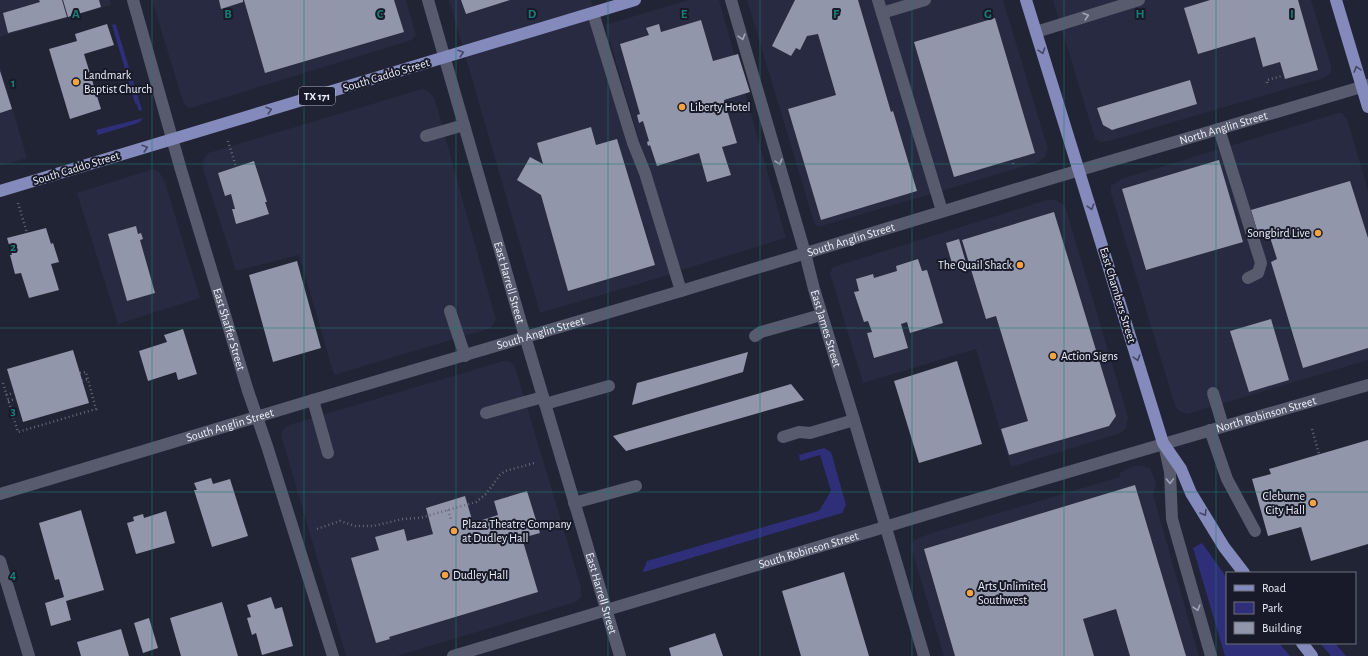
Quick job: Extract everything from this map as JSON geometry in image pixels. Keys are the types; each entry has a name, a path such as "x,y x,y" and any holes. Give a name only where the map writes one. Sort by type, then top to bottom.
{"main road":[{"name":"South Caddo Street","path":"0,191 635,0"},
{"name":"East Chambers Street","path":"1026,0 1080,170 1163,443 1181,469 1191,493 1224,547 1243,572"},
{"path":"1336,0 1365,86 1368,107"},
{"path":"1303,644 1312,656"}],"street":[{"name":"East Shaffer Street","path":"133,0 172,140 245,384 257,417 333,656"},
{"name":"East Harrell Street","path":"428,0 525,337 620,656"},
{"name":"East James Street","path":"731,0 805,253 811,280 924,656"},
{"path":"878,0 942,211"},
{"path":"882,13 925,0"},
{"path":"1036,32 1138,0"},
{"path":"593,12 633,143 646,173 681,292"},
{"name":"North Anglin Street","path":"1080,170 1365,86"},
{"path":"426,136 464,125"},
{"path":"1219,129 1261,263 1258,273 1248,278"},
{"name":"South Anglin Street","path":"0,494 525,337 681,292 1080,170"},
{"path":"450,311 465,356"},
{"path":"755,336 760,332 822,315"},
{"name":"North Robinson Street","path":"1163,443 1368,385"},
{"path":"486,413 609,386"},
{"path":"1213,393 1223,426"},
{"path":"313,400 328,453"},
{"path":"783,437 799,432 810,433 854,420"},
{"path":"1210,430 1227,479 1256,531"},
{"path":"1163,443 1170,472 1172,519 1211,656"},
{"name":"South Robinson Street","path":"453,656 1163,443"},
{"path":"574,503 636,486"},
{"path":"0,561 29,656"}],"path":[{"path":"1267,83 1267,80 1282,76"},
{"path":"222,124 236,168"},
{"path":"1013,163 1014,167"},
{"path":"14,187 27,233"},
{"path":"3,383 18,432 96,409 86,372 80,374"},
{"path":"82,381 88,379"},
{"path":"6,395 14,393"},
{"path":"8,401 16,399"},
{"path":"1312,429 1319,454"},
{"path":"317,529 340,522 355,526 373,526 403,519 420,518 476,502 486,494 500,475 505,472 535,463"},
{"path":"448,510 451,519"}],"shaded area":[{"path":"0,0 110,0 111,5 0,37"},
{"path":"152,0 406,0 416,35 412,40 191,108 186,106 183,102"},
{"path":"449,0 591,0 672,274 540,313"},
{"path":"688,0 719,0 786,238 678,271 605,25"},
{"path":"747,0 1003,0 1048,149 1045,157 1039,162 822,226 817,226 814,222"},
{"path":"1053,0 1311,0 1331,65 1331,73 1324,78 1109,141 1101,142 1095,139"},
{"path":"0,66 27,158 0,166"},
{"path":"422,89 430,92 435,100 496,320 491,328 334,375 299,255 236,271 202,166 203,160 208,153"},
{"path":"1342,113 1347,119 1368,190 1368,360 1187,414 1179,411 1175,406 1111,193 1111,186 1121,179"},
{"path":"153,169 160,173 165,182 200,298 118,324 77,193"},
{"path":"1047,200 1056,200 1065,206 1128,417 1126,428 1121,433 1011,467 976,349 863,383 830,273 833,267"},
{"path":"503,361 509,361 513,364 516,370 581,587 581,597 576,602 397,656 346,656 282,439 281,435 283,429 292,424"},
{"path":"1140,465 1150,468 1155,480 1156,485 1153,494 1199,656 944,656 912,551 911,545 914,540 931,533 1120,477 1120,473 1130,467"}],"green space":[{"path":"112,25 116,25 142,110 139,111 135,103"},
{"path":"143,118 140,122 135,124 98,135 96,130"},
{"path":"824,448 831,452 846,505 842,513 644,572 643,571 647,561 819,511 831,491 820,455 800,461 799,455"},
{"path":"1202,543 1226,577 1226,644 1280,644 1290,656 1225,656 1193,548"},
{"path":"1321,644 1336,644 1346,656 1331,656"}],"building":[{"path":"39,0 62,0 67,17 8,33 3,13 40,2"},
{"path":"63,0 99,0 101,7 68,17"},
{"path":"219,0 243,0 243,2 221,9"},
{"path":"244,0 394,0 404,32 265,73"},
{"path":"461,0 510,0 466,14"},
{"path":"795,0 858,0 891,112 893,111 917,191 821,220 788,109 836,95 818,34 807,36 800,50 796,48 791,56 772,46"},
{"path":"1210,0 1298,0 1318,70 1285,79 1280,62 1263,67 1255,37 1198,54 1184,8"},
{"path":"995,18 1035,153 954,177 914,42"},
{"name":"Liberty Hotel","path":"701,20 713,61 738,54 750,92 724,100 737,143 722,147 731,175 707,182 699,153 657,166 650,145 648,146 647,142 649,141 643,121 639,123 637,115 640,114 620,44 649,35 646,28 659,24 661,32"},
{"name":"Landmark Baptist Church","path":"107,24 114,45 84,54 101,109 70,119 49,49 77,41 75,34"},
{"path":"0,71 12,109 0,113"},
{"path":"1190,80 1197,104 1112,130 1103,125 1097,108"},
{"path":"591,127 596,145 617,139 655,265 568,291 541,195 517,180 530,157 543,164 537,143"},
{"path":"1219,160 1243,242 1146,270 1122,189"},
{"path":"254,161 267,202 265,202 269,214 236,224 232,209 235,209 231,194 225,196 218,173"},
{"path":"1350,181 1368,238 1368,348 1303,368 1271,262 1277,259 1269,234 1259,237 1251,210"},
{"path":"1054,212 1116,416 1109,426 1009,455 1001,429 1028,421 996,316 986,319 962,240"},
{"path":"136,226 138,234 141,233 143,239 140,240 155,293 127,301 108,234"},
{"path":"46,228 59,262 51,264 59,290 29,298 21,273 15,274 7,238"},
{"path":"959,239 967,266 954,270 946,243"},
{"path":"918,259 922,271 927,270 943,323 910,333 907,322 901,324 908,348 874,358 867,333 872,332 868,321 864,322 854,292 859,291 856,279 873,274 874,278 897,271 896,266"},
{"path":"297,261 321,348 273,362 249,275"},
{"path":"1271,319 1289,380 1249,392 1230,331"},
{"path":"183,329 197,374 178,380 176,372 148,381 139,351 167,342 164,335"},
{"path":"73,350 89,403 23,422 7,369"},
{"path":"748,352 743,372 632,405 637,383"},
{"path":"957,361 982,444 919,463 894,381"},
{"path":"791,384 804,400 626,451 613,436"},
{"name":"Cleburne City Hall","path":"1368,440 1368,544 1311,561 1301,527 1268,536 1252,479 1271,474 1269,469"},
{"path":"211,478 213,484 230,479 248,536 212,547 194,490 197,490 194,483"},
{"path":"1135,485 1186,656 1130,656 1116,609 1083,619 1094,656 955,656 924,549"},
{"name":"Dudley Hall","path":"527,491 540,533 522,538 538,592 389,637 390,639 376,643 351,558 379,550 375,537 404,529 407,541 433,534 426,508 465,496 473,523 498,515 494,501"},
{"path":"81,510 104,590 66,601 71,620 51,626 45,603 64,597 59,579 55,580 39,523"},
{"path":"166,511 175,543 136,554 127,523 134,521 133,517 143,514 144,518"},
{"path":"844,572 869,656 801,656 782,591"},
{"path":"271,597 275,609 282,607 293,646 262,655 256,633 252,635 247,618 251,617 247,605"},
{"path":"222,602 238,656 181,656 170,618"},
{"path":"149,618 158,648 143,653 134,623"},
{"path":"121,629 129,656 81,656 77,642"},
{"path":"715,633 723,656 671,656 669,648"}],"place":[{"name":"Landmark Baptist Church","path":"76,82"},
{"name":"Liberty Hotel","path":"682,107"},
{"name":"Songbird Live","path":"1318,233"},
{"name":"The Quail Shack","path":"1020,265"},
{"name":"Action Signs","path":"1053,356"},
{"name":"Cleburne City Hall","path":"1313,503"},
{"name":"Plaza Theatre Company at Dudley Hall","path":"454,531"},
{"name":"Dudley Hall","path":"445,575"},
{"name":"Arts Unlimited Southwest","path":"970,593"}]}
